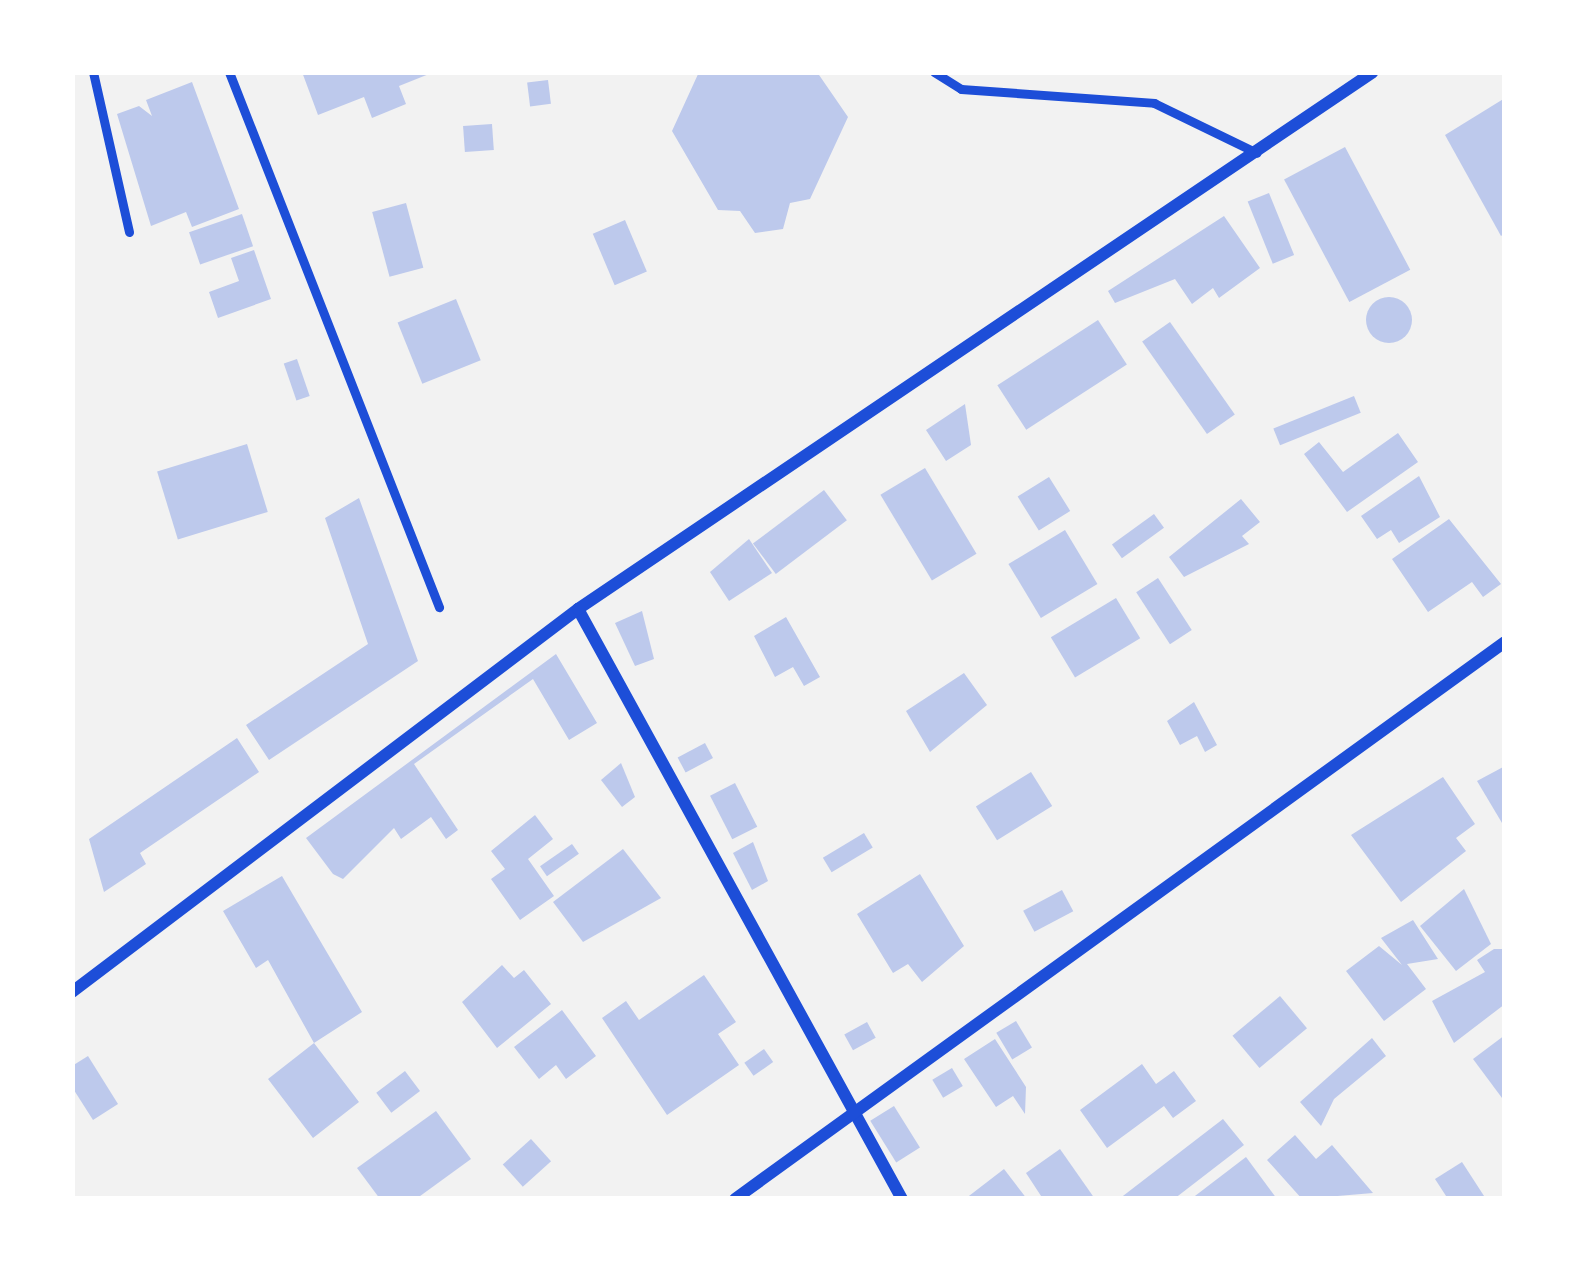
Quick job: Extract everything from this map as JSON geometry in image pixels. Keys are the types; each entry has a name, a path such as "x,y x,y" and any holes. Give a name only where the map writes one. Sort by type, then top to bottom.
{"street":[{"path":"72,992 578,609 1373,72"},
{"path":"578,609 902,1199"},
{"path":"734,1199 850,1110 1505,642"}],"lane":[{"path":"93,72 129,232"},
{"path":"229,72 439,607"},
{"path":"934,72 961,88 1154,104 1257,153"}],"building":[{"path":"302,72 434,72 399,86 406,104 372,118 364,97 318,115"},
{"path":"699,72 817,72 848,117 810,199 790,203 783,229 755,233 740,211 718,210 672,131"},
{"path":"548,80 551,104 530,106 527,83"},
{"path":"192,82 239,209 192,227 186,212 151,226 117,114 139,106 152,116 146,100"},
{"path":"1505,98 1505,233 1501,236 1445,135"},
{"path":"492,124 494,150 465,152 463,126"},
{"path":"1345,147 1410,270 1349,302 1284,179"},
{"path":"1269,193 1294,255 1273,264 1248,202"},
{"path":"406,203 423,268 390,277 372,212"},
{"path":"242,214 253,246 200,264 189,232"},
{"path":"1224,216 1260,268 1219,298 1213,288 1192,304 1175,279 1115,303 1108,291"},
{"path":"625,220 647,272 615,285 593,234"},
{"path":"254,250 271,299 218,318 209,292 239,281 231,258"},
{"path":"1389,297 1405,304 1412,320 1405,336 1389,343 1373,336 1366,320 1373,304"},
{"path":"456,299 481,360 422,384 398,323"},
{"path":"1098,320 1127,364 1026,430 997,385"},
{"path":"1170,322 1235,415 1207,434 1142,342"},
{"path":"297,359 310,396 296,400 284,364"},
{"path":"1354,396 1361,413 1280,445 1273,429"},
{"path":"965,404 971,445 946,461 926,430"},
{"path":"1398,433 1418,462 1347,512 1304,454 1319,442 1343,472"},
{"path":"247,444 268,512 178,539 157,471"},
{"path":"925,468 977,554 932,580 880,495"},
{"path":"1419,476 1440,517 1399,543 1391,530 1377,539 1361,516"},
{"path":"1049,477 1070,511 1039,531 1018,497"},
{"path":"824,490 847,520 776,574 753,544"},
{"path":"359,498 418,661 269,760 246,725 368,644 325,518"},
{"path":"1241,499 1260,522 1242,536 1249,544 1184,577 1169,557"},
{"path":"1154,514 1164,528 1122,558 1112,545"},
{"path":"1449,519 1501,584 1483,597 1472,582 1428,612 1392,559"},
{"path":"1065,530 1097,584 1041,618 1008,564"},
{"path":"749,539 772,573 729,601 710,572"},
{"path":"1158,578 1192,630 1170,644 1136,592"},
{"path":"1116,598 1140,638 1075,677 1051,637"},
{"path":"642,611 654,659 635,666 615,623"},
{"path":"786,617 820,677 804,686 793,667 775,677 754,636"},
{"path":"556,654 597,723 569,740 533,679 414,764 458,830 446,839 431,817 401,839 394,828 343,879 333,874 306,838"},
{"path":"964,673 987,705 930,752 906,711"},
{"path":"1194,702 1217,745 1205,752 1197,736 1180,745 1167,721"},
{"path":"237,738 259,772 140,853 146,864 104,892 89,839"},
{"path":"705,743 713,758 686,773 678,758"},
{"path":"621,763 635,797 622,807 601,780"},
{"path":"1505,766 1505,828 1477,781"},
{"path":"1031,772 1052,806 997,840 976,806"},
{"path":"1443,777 1475,824 1456,838 1466,851 1401,902 1351,835"},
{"path":"735,783 757,827 732,839 710,796"},
{"path":"535,815 553,839 528,859 554,896 520,920 491,879 505,869 491,851"},
{"path":"864,833 873,848 832,872 823,858"},
{"path":"753,842 768,881 752,890 733,853"},
{"path":"572,844 579,854 547,876 540,866"},
{"path":"623,849 661,898 583,942 553,902"},
{"path":"920,874 964,946 922,982 908,964 893,973 857,914"},
{"path":"282,876 362,1012 314,1043 268,960 256,968 223,911"},
{"path":"1464,889 1491,944 1456,971 1420,926"},
{"path":"1062,890 1073,911 1034,932 1023,911"},
{"path":"1413,920 1438,959 1407,964 1426,989 1384,1021 1346,971 1379,946 1402,965 1381,938"},
{"path":"1494,949 1505,949 1505,1004 1454,1043 1432,1001 1485,972 1477,960"},
{"path":"502,965 514,978 524,970 551,1004 497,1048 462,1002"},
{"path":"704,975 736,1022 718,1034 739,1065 667,1115 602,1018 626,1001 639,1020"},
{"path":"1280,996 1307,1028 1260,1068 1233,1036"},
{"path":"562,1010 596,1056 566,1079 556,1065 539,1079 514,1047"},
{"path":"1016,1021 1032,1048 1012,1059 996,1033"},
{"path":"867,1022 876,1038 853,1050 844,1035"},
{"path":"1505,1035 1505,1102 1473,1059"},
{"path":"1372,1038 1386,1056 1334,1099 1321,1126 1300,1102"},
{"path":"995,1039 1026,1087 1025,1114 1013,1096 996,1107 964,1059"},
{"path":"314,1043 359,1102 313,1138 268,1079"},
{"path":"764,1049 773,1062 754,1076 744,1063"},
{"path":"88,1056 118,1104 93,1120 72,1087 72,1066"},
{"path":"1142,1064 1156,1084 1174,1071 1196,1101 1173,1118 1164,1106 1107,1148 1080,1110"},
{"path":"952,1068 963,1086 943,1098 932,1080"},
{"path":"405,1071 420,1091 391,1113 376,1093"},
{"path":"894,1106 920,1148 896,1162 870,1121"},
{"path":"436,1111 471,1159 416,1199 380,1199 357,1168"},
{"path":"1223,1119 1244,1145 1174,1199 1119,1199"},
{"path":"1295,1135 1316,1159 1332,1145 1373,1193 1302,1199 1267,1160"},
{"path":"531,1139 551,1161 523,1187 503,1164"},
{"path":"1060,1149 1095,1199 1043,1199 1026,1173"},
{"path":"1246,1157 1277,1199 1191,1199"},
{"path":"1462,1162 1486,1199 1448,1199 1435,1179"},
{"path":"1004,1169 1027,1199 965,1199"}]}
